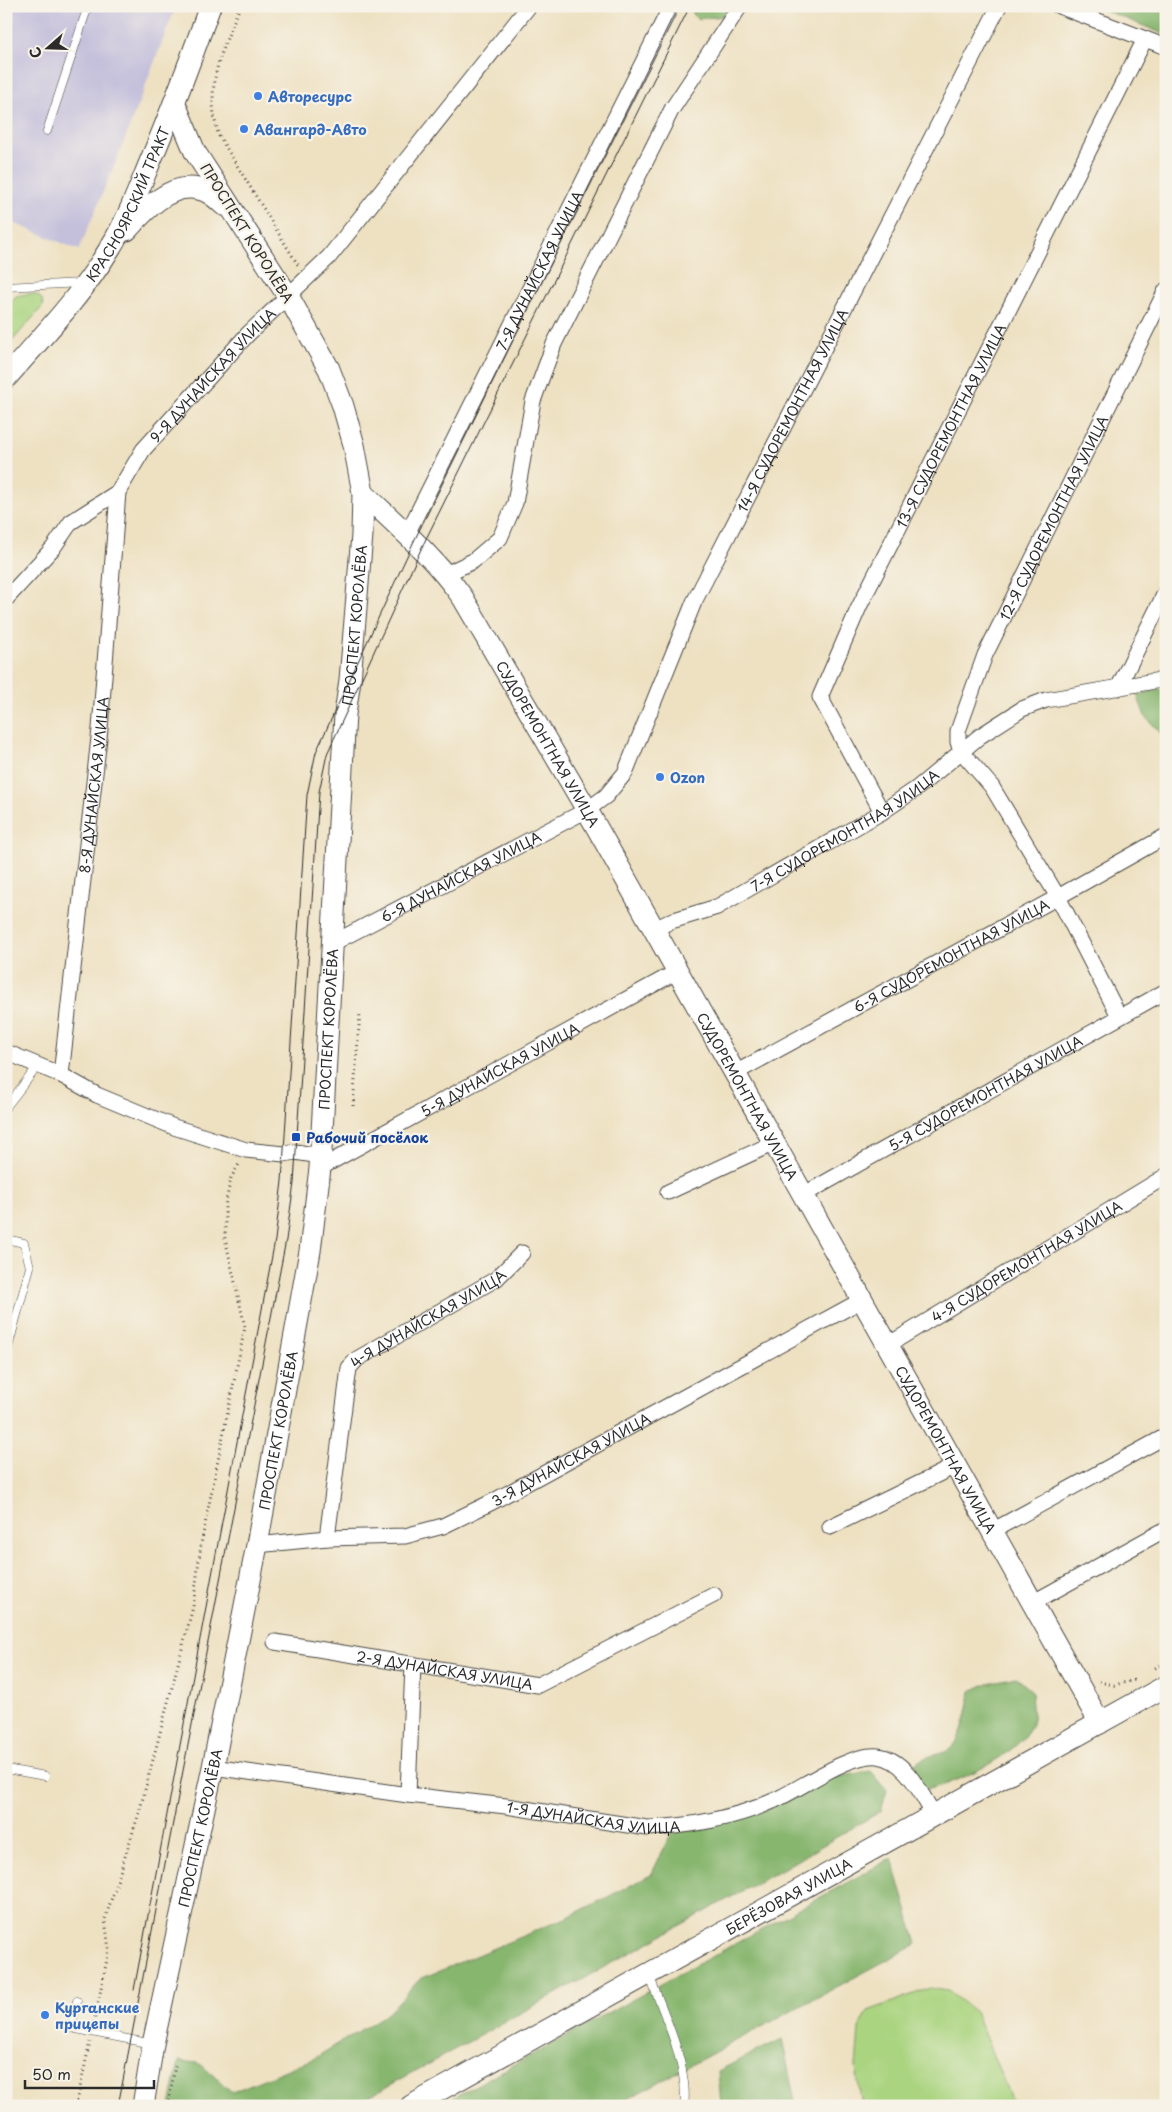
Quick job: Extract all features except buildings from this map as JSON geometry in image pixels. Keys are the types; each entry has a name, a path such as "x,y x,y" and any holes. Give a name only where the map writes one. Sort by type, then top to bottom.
{"main road":[{"name":"КРАСНОЯРСКИЙ ТРАКТ","path":"6,378 47,332 110,249 128,215 175,104 210,6"},
{"name":"ПРОСПЕКТ КОРОЛЁВА","path":"143,2106 153,2044 213,1767 257,1545 310,1251 321,1162 346,714 363,493 354,445 343,406 328,369 288,296 195,152 175,104"},
{"path":"110,249 144,212 175,191 188,188 199,189 211,194 234,213"},
{"name":"СУДОРЕМОНТНАЯ УЛИЦА","path":"363,493 422,547 446,574 463,598 587,810 1100,1723"},
{"name":"БЕРЁЗОВАЯ УЛИЦА","path":"411,2106 1166,1686"}],"street":[{"name":"9-Я ДУНАЙСКАЯ УЛИЦА","path":"6,599 53,548 70,522 118,492 144,450 248,334 329,257 529,6"},
{"name":"7-Я ДУНАЙСКАЯ УЛИЦА","path":"407,534 671,6"},
{"path":"446,574 473,561 500,538 516,503 533,401 554,344 672,109 740,6"},
{"name":"14-Я СУДОРЕМОНТНАЯ УЛИЦА","path":"587,810 606,796 625,773 694,602 999,6"},
{"path":"1058,6 1166,47"},
{"name":"13-Я СУДОРЕМОНТНАЯ УЛИЦА","path":"882,812 820,697 859,607 1145,39"},
{"name":"12-Я СУДОРЕМОНТНАЯ УЛИЦА","path":"961,751 958,742 958,731 985,655 1166,290"},
{"name":"8-Я ДУНАЙСКАЯ УЛИЦА","path":"61,1075 100,729 118,492"},
{"path":"1118,688 1166,591"},
{"name":"7-Я СУДОРЕМОНТНАЯ УЛИЦА","path":"654,929 671,921 717,907 882,812 916,789 980,736 1022,709 1046,700 1166,678"},
{"path":"961,751 992,787 1058,897 1119,1016"},
{"name":"6-Я ДУНАЙСКАЯ УЛИЦА","path":"334,943 587,810"},
{"name":"6-Я СУДОРЕМОНТНАЯ УЛИЦА","path":"735,1073 1166,836"},
{"name":"5-Я ДУНАЙСКАЯ УЛИЦА","path":"321,1162 678,971"},
{"name":"5-Я СУДОРЕМОНТНАЯ УЛИЦА","path":"803,1194 1166,990"},
{"path":"6,1052 61,1075 97,1095 174,1127 246,1150 284,1154 295,1152 321,1162"},
{"path":"668,1192 774,1143"},
{"name":"4-Я СУДОРЕМОНТНАЯ УЛИЦА","path":"888,1345 1166,1176"},
{"name":"4-Я ДУНАЙСКАЯ УЛИЦА","path":"327,1538 349,1368 357,1359 496,1279 522,1253"},
{"name":"3-Я ДУНАЙСКАЯ УЛИЦА","path":"257,1545 327,1538 405,1536 443,1526 501,1497 862,1300"},
{"path":"992,1531 1166,1436"},
{"path":"830,1527 955,1466"},
{"path":"1032,1603 1166,1528"},
{"name":"2-Я ДУНАЙСКАЯ УЛИЦА","path":"275,1642 413,1664 526,1685 538,1685 714,1595"},
{"path":"408,1795 413,1664"},
{"name":"1-Я ДУНАЙСКАЯ УЛИЦА","path":"213,1767 408,1795 506,1806 647,1828 670,1827 710,1820 773,1802 836,1767 859,1759 878,1756 895,1763 908,1774 934,1815"}],"lane":[{"path":"47,131 88,6"},
{"path":"6,286 86,282"},
{"path":"6,1107 38,1066"},
{"path":"6,1239 24,1243 30,1267 6,1355"},
{"path":"6,1769 45,1776"},
{"path":"649,1974 682,2067 686,2092 684,2106"},
{"path":"76,2001 71,2028 125,2039 132,2038 153,2044"}],"path":[{"path":"240,6 219,60 213,91 213,118 219,136 306,278"},
{"path":"354,1106 360,1013"},
{"path":"76,2106 108,1950 105,1919 139,1813 193,1607 201,1544 245,1326 225,1238 225,1206 231,1178 240,1163 254,1151"},
{"path":"1149,1672 1166,1663"},
{"path":"1092,1678 1098,1682 1114,1685 1132,1681 1141,1676"},
{"path":"168,2106 175,2066"}],"shaded area":[{"path":"6,6 176,6 121,149 79,250 6,220"}],"green space":[{"path":"695,6 731,6 724,16 697,19 692,14"},
{"path":"1166,6 1166,35 1097,7"},
{"path":"35,294 42,299 43,306 6,348 6,308 16,296"},
{"path":"1166,688 1166,739 1145,716 1137,695"},
{"path":"1016,1677 1033,1692 1031,1707 1033,1719 1029,1731 1019,1742 989,1764 955,1781 927,1789 919,1783 915,1764 953,1747 964,1724 971,1691 988,1683"},
{"path":"871,1771 887,1790 881,1811 784,1868 352,2106 170,2106 179,2061 199,2063 232,2092 315,2058 388,2013 420,1979 568,1917 651,1875 672,1832 812,1781"},
{"path":"892,1858 917,1944 614,2106 438,2106"},
{"path":"930,1988 948,1991 975,2012 1014,2106 862,2106 856,2067 859,2029 868,2011"},
{"path":"782,2039 796,2106 721,2106 718,2071"}],"tram line":[{"path":"134,1990 275,1240 282,1181 307,795 316,752 414,541 678,6"},
{"path":"118,2106 286,1240 294,1183 319,792 327,754 422,547 690,6"}],"place":[{"name":"Авторесурс","path":"258,96"},
{"name":"Авангард-Авто","path":"244,129"},
{"name":"Ozon","path":"660,777"},
{"name":"Рабочий посёлок","path":"296,1137"},
{"name":"Курганские прицепы","path":"45,2015"}]}
